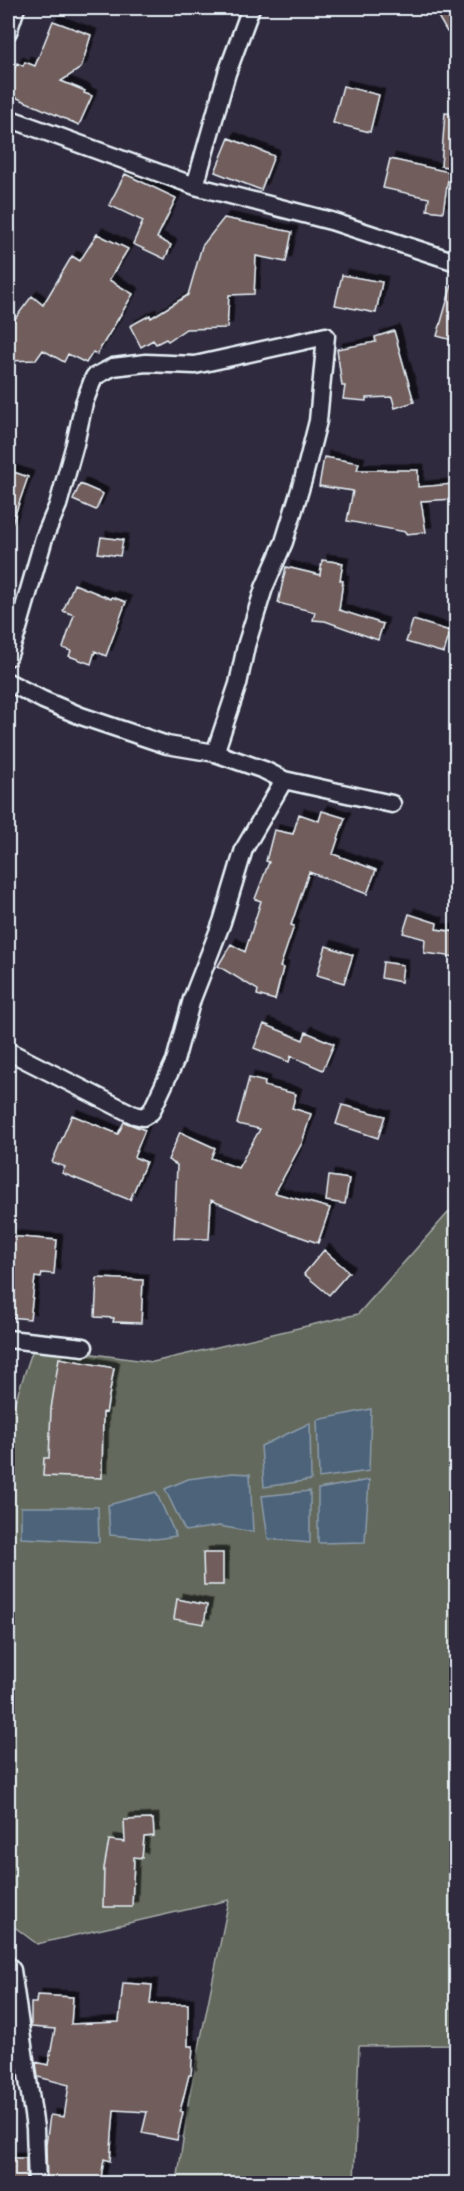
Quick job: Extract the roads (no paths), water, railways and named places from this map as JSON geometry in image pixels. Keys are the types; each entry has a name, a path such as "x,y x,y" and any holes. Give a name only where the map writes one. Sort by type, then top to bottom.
{"street":[{"path":"8,32 16,8"},
{"path":"195,186 227,73 251,8"},
{"path":"8,118 195,186 331,221 456,262"},
{"path":"8,657 44,538 58,505 84,403 94,377 113,367 146,363 195,364 326,336 318,421 303,480 284,542 264,588 246,646 238,684 215,753"},
{"path":"8,682 81,716 167,745 215,753 264,770 284,780 392,804"},
{"path":"8,1051 134,1115 143,1117 151,1112 175,1061 192,999 222,922 244,849 284,780"},
{"path":"8,1339 84,1347"},
{"path":"8,1965 12,1970 35,2128 37,2184"}],"water":[{"path":"371,1409 369,1471 319,1478 317,1420"},
{"path":"310,1423 311,1480 264,1487 261,1446"},
{"path":"233,1473 250,1474 253,1532 219,1526 185,1531 165,1489 188,1479"},
{"path":"369,1480 365,1542 318,1543 318,1489"},
{"path":"310,1491 310,1543 268,1539 262,1496"},
{"path":"156,1492 176,1536 156,1539 110,1535 108,1505"},
{"path":"21,1507 98,1507 99,1542 21,1538"}]}
